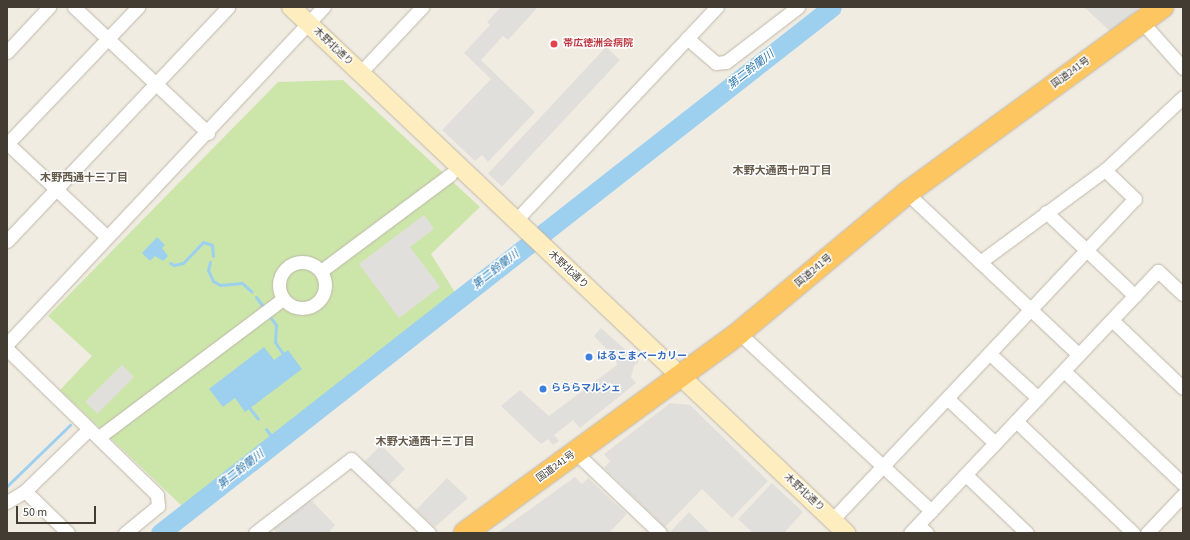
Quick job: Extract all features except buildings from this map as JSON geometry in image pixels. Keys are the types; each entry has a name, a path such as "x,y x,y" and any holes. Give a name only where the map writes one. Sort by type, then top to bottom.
{"highway":[{"name":"国道241号","path":"465,533 739,333 907,193 1162,7"}],"street":[{"path":"7,52 48,7"},
{"path":"74,7 208,133"},
{"path":"107,237 7,144 138,7"},
{"path":"7,241 157,85 228,7"},
{"name":"木野北通り","path":"291,7 846,533"},
{"path":"7,344 107,237 208,133 324,7"},
{"path":"360,73 422,7"},
{"path":"516,220 717,7"},
{"path":"687,38 716,63 726,62 798,7"},
{"path":"1142,22 1183,68"},
{"path":"980,262 1105,170 1183,97"},
{"path":"832,520 883,468 1135,199 1105,170"},
{"path":"321,271 450,175"},
{"path":"907,193 1079,355"},
{"path":"1046,212 1135,296"},
{"path":"307,263 321,271 325,289 316,304 298,308 283,299 279,292 281,276 292,264 307,263"},
{"path":"919,530 931,511 1158,271 1183,294"},
{"path":"103,434 283,299"},
{"path":"1112,320 1183,388"},
{"path":"739,333 931,511"},
{"path":"7,349 157,496 158,506 124,533"},
{"path":"990,354 1038,398"},
{"path":"1064,371 1183,484"},
{"path":"948,399 995,443"},
{"path":"1016,421 1133,533"},
{"path":"7,502 25,491 88,430"},
{"path":"576,453 660,533"},
{"path":"255,533 351,459 430,533"},
{"path":"966,475 1027,533"},
{"path":"25,491 68,533"},
{"path":"1147,533 1183,495"}],"green space":[{"path":"343,80 480,207 431,254 456,294 183,507 60,390 92,356 48,316 278,82"}],"shaded area":[{"path":"501,7 538,7 508,40 503,36 481,60 535,112 488,162 482,155 475,161 442,130 491,79 464,53 490,25 487,22"},
{"path":"1084,7 1137,7 1138,9 1111,32"},
{"path":"606,47 620,60 502,186 488,174"},
{"path":"424,215 434,229 410,247 440,287 399,318 359,264"},
{"path":"601,328 639,362 634,366 631,377 636,383 580,428 573,420 554,435 559,441 553,445 548,439 541,444 501,406 520,390 549,416 617,365 616,359 594,336"},
{"path":"122,365 134,377 97,414 85,402"},
{"path":"670,403 690,405 768,481 732,518 702,489 665,527 604,468 610,461 604,454"},
{"path":"381,445 405,469 388,486 364,462"},
{"path":"575,477 582,484 588,478 627,514 609,533 497,533"},
{"path":"447,478 468,498 435,527 416,510"},
{"path":"772,483 803,512 784,533 753,533 738,519"},
{"path":"311,500 335,525 330,531 332,533 277,533 272,528"},
{"path":"689,512 710,533 670,532"}],"water":[{"path":"157,237 165,245 162,248 168,256 163,261 155,256 150,261 142,253"},
{"path":"264,347 274,360 288,350 302,369 245,412 235,398 223,407 209,389"}],"waterway":[{"name":"第二鈴蘭川","path":"160,533 832,7"},
{"path":"170,263 174,265 183,263 203,242 212,245 213,256"},
{"path":"210,262 208,270 213,281 220,285 242,283 252,292"},
{"path":"256,297 262,305"},
{"path":"271,318 276,325 275,342 285,357"},
{"path":"248,406 258,419"},
{"path":"7,486 70,425"},
{"path":"266,429 276,443"}],"place":[{"name":"帯広徳洲会病院","path":"554,44"},
{"name":"はるこまベーカリー","path":"589,357"},
{"name":"らららマルシェ","path":"543,389"}],"district":[{"name":"木野大通西十四丁目","path":"782,171"},
{"name":"木野西通十三丁目","path":"84,178"},
{"name":"木野大通西十三丁目","path":"425,442"}]}
